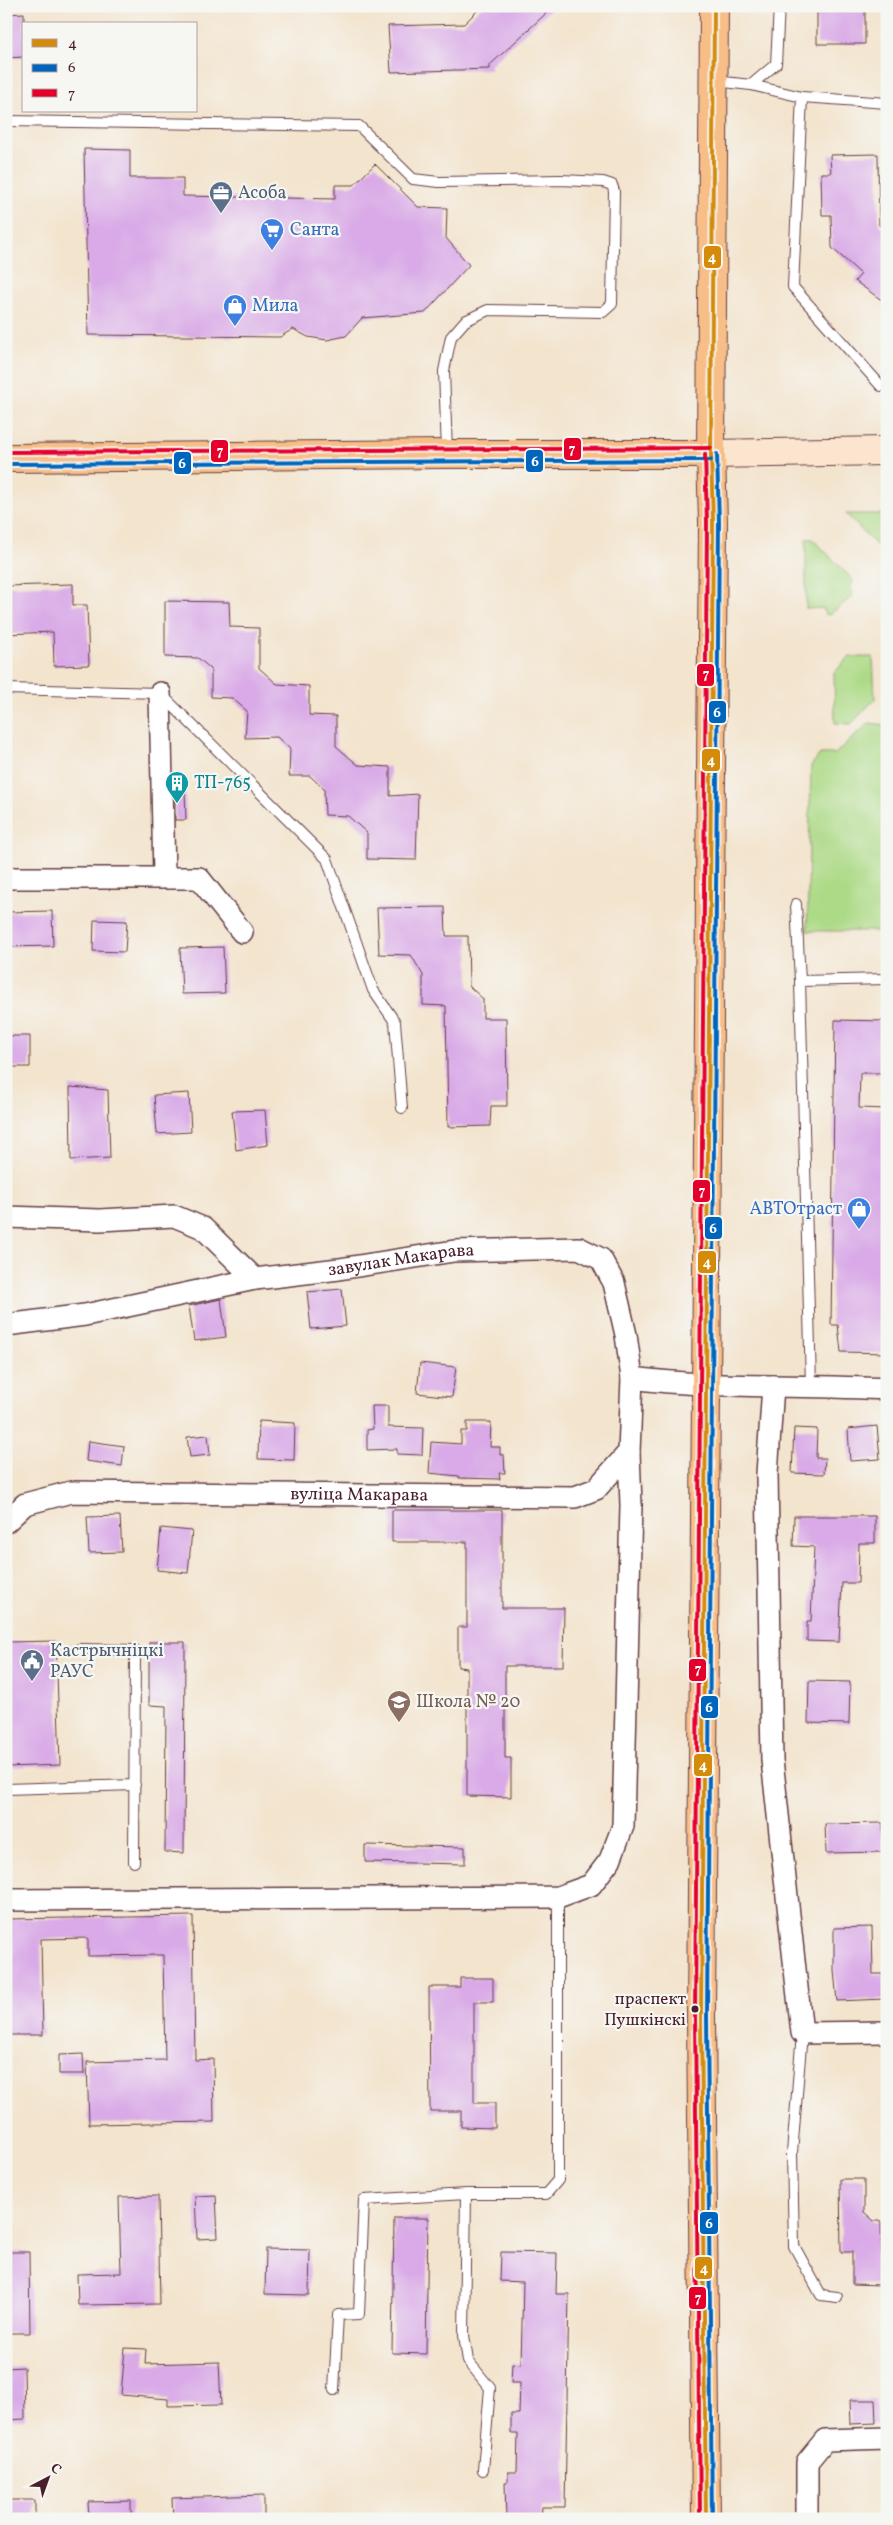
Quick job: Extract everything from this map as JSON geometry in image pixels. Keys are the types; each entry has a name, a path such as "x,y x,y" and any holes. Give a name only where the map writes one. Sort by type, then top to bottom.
{"main road":[{"path":"706,2519 701,2016 714,522 711,454 714,6"},
{"path":"6,458 711,454 887,451"}],"street":[{"path":"160,693 164,876"},
{"path":"6,878 164,876 200,878 242,932"},
{"path":"6,1217 100,1220 174,1216 203,1228 255,1279"},
{"name":"завулак Макарава","path":"6,1325 85,1315 255,1279 339,1269 454,1251 579,1248 601,1259 614,1283 626,1335 632,1378"},
{"path":"6,1900 558,1897 591,1885 610,1860 623,1826 631,1505 629,1452 632,1378 705,1385 811,1385 887,1388"},
{"path":"773,1386 767,1474 772,1760 802,2033 887,2032"},
{"name":"вуліца Макарава","path":"6,1522 25,1504 71,1492 575,1497 596,1489 629,1452"},
{"path":"807,2519 807,2462 825,2440 887,2438"}],"lane":[{"path":"751,85 776,64 779,6"},
{"path":"714,81 751,85 802,97 887,103"},
{"path":"802,97 793,287 881,386 887,386"},
{"path":"6,121 359,126 413,178 439,182 569,180 607,182 612,185 614,191 612,304 603,312 488,310 465,321 451,337 444,371 447,454"},
{"path":"6,689 160,693 326,859 373,990 395,1022 402,1108"},
{"path":"796,904 800,980 811,1385"},
{"path":"800,980 887,978"},
{"path":"79,1649 135,1650 134,1862"},
{"path":"6,1789 135,1785"},
{"path":"334,2390 338,2315 359,2314 364,2200 466,2194 546,2194 558,2180 558,1897"},
{"path":"802,2033 792,2153 794,2246 822,2295 837,2297"},
{"path":"466,2194 464,2335 468,2361 490,2388 483,2470"}],"green space":[{"path":"846,514 887,514 887,548 881,550"},
{"path":"806,539 813,539 853,580 851,586 853,596 829,615 825,614 823,608 806,609"},
{"path":"849,657 873,657 875,699 851,724 835,723 834,673"},
{"path":"869,723 886,725 887,728 887,931 807,931 811,766 820,754 835,754"}],"building":[{"path":"482,6 554,6 490,65 490,69 391,72 388,26 464,24"},
{"path":"817,6 865,6 865,44 817,44"},
{"path":"24,13 24,22 22,22 22,57 6,58 6,14"},
{"name":"Санта","path":"84,149 130,150 130,178 183,178 183,196 335,199 335,185 354,185 375,164 418,207 447,208 446,238 469,265 425,313 362,318 346,336 327,340 308,337 293,329 280,337 88,335"},
{"path":"878,154 879,225 887,231 887,304 855,281 861,274 832,248 831,215 822,215 821,173 831,173 830,155"},
{"path":"73,584 73,605 87,605 89,665 54,666 53,632 6,634 6,586"},
{"path":"165,601 229,602 230,627 259,628 259,668 277,684 309,686 309,715 336,716 336,746 358,765 390,767 390,796 418,794 416,860 367,859 367,833 348,816 325,815 324,789 310,776 289,776 290,749 277,737 245,738 247,711 232,698 211,697 211,669 198,658 165,657"},
{"name":"ТП-765","path":"175,789 185,789 186,820 175,820"},
{"path":"445,907 446,936 468,936 469,986 483,999 483,1018 506,1018 507,1106 491,1106 490,1126 448,1127 446,1006 423,1005 423,975 411,955 379,954 377,908"},
{"path":"52,911 53,946 6,947 6,912"},
{"path":"94,920 127,921 125,952 93,951"},
{"path":"223,947 225,993 182,994 180,948"},
{"name":"АВТОтраст","path":"835,1020 887,1021 887,1073 860,1073 859,1108 887,1109 887,1353 841,1352 838,1325 831,1325"},
{"path":"6,1036 30,1036 30,1067 6,1067"},
{"path":"70,1087 108,1090 110,1158 71,1160"},
{"path":"189,1093 191,1132 157,1134 154,1095"},
{"path":"265,1110 268,1145 236,1150 232,1111"},
{"path":"342,1289 346,1326 311,1329 307,1292"},
{"path":"221,1299 226,1337 194,1341 189,1306"},
{"path":"420,1363 456,1367 452,1397 417,1393"},
{"path":"372,1406 388,1406 388,1427 423,1428 422,1455 397,1454 397,1449 367,1450 367,1430 373,1429"},
{"path":"259,1421 295,1423 294,1460 258,1459"},
{"path":"467,1422 491,1422 490,1447 500,1447 500,1455 504,1455 505,1473 499,1473 500,1479 459,1478 459,1476 429,1473 431,1442 461,1444 461,1431 467,1431"},
{"path":"877,1426 880,1459 850,1461 848,1429"},
{"path":"794,1428 817,1429 816,1458 825,1458 824,1474 792,1473"},
{"path":"208,1435 210,1455 190,1457 187,1437"},
{"path":"88,1441 124,1446 122,1466 86,1461"},
{"path":"392,1510 502,1510 502,1608 564,1608 563,1666 505,1666 505,1758 511,1758 511,1797 467,1796 467,1668 458,1667 458,1627 467,1627 467,1542 392,1542"},
{"path":"120,1516 122,1552 89,1553 87,1517"},
{"path":"794,1516 875,1516 875,1543 859,1543 858,1583 842,1583 839,1642 807,1641 807,1622 811,1622 814,1547 793,1546"},
{"path":"161,1528 192,1531 188,1573 157,1570"},
{"name":"Кастрычніцкі РАУС","path":"56,1641 60,1765 7,1767 6,1642"},
{"path":"149,1642 185,1642 184,1853 165,1852 166,1706 149,1705"},
{"path":"809,1681 850,1682 849,1724 808,1723"},
{"path":"883,1823 883,1852 826,1853 825,1824"},
{"path":"365,1845 465,1847 465,1864 365,1862"},
{"path":"193,1916 195,2060 213,2059 214,2122 89,2124 87,2062 165,2060 163,1955 88,1956 88,1938 41,1939 43,2035 6,2035 6,1919"},
{"path":"872,1927 873,1974 884,1974 885,1999 837,2001 834,1971 834,1928"},
{"path":"460,1978 493,1978 493,2002 474,2002 474,2103 495,2103 495,2128 461,2127 461,2111 430,2111 429,1987 460,1987"},
{"path":"83,2054 84,2074 59,2074 59,2055"},
{"path":"840,2179 864,2179 864,2212 874,2221 881,2221 882,2285 852,2284 852,2252 841,2252"},
{"path":"216,2195 218,2238 197,2239 195,2196"},
{"path":"158,2196 160,2304 78,2305 77,2274 121,2273 119,2197"},
{"path":"394,2218 428,2218 426,2354 392,2353"},
{"path":"266,2249 310,2250 309,2295 265,2294"},
{"path":"6,2252 29,2252 30,2333 6,2333"},
{"path":"501,2252 557,2253 556,2294 569,2294 565,2507 542,2507 541,2519 506,2519 505,2482 508,2482 508,2472 517,2472 518,2433 511,2433 511,2414 519,2414 520,2383 511,2383 512,2363 521,2364 523,2282 500,2281"},
{"path":"125,2348 146,2349 145,2364 219,2362 221,2405 168,2406 168,2399 121,2395"},
{"path":"24,2367 25,2419 6,2420 6,2368"},
{"path":"850,2400 875,2400 876,2423 851,2424"},
{"path":"264,2495 264,2519 173,2519 172,2498"},
{"path":"6,2500 35,2500 35,2519 6,2519"},
{"path":"131,2501 131,2519 89,2519 88,2502"}],"transit line":[{"name":"4","path":"706,2519 701,2016 713,522 711,454 714,6"},
{"name":"7","path":"6,452 711,448"},
{"name":"7","path":"700,2519 695,2016 707,522 705,454"},
{"name":"6","path":"712,2519 707,2016 719,522 717,454"},
{"name":"6","path":"6,464 711,460"}],"place":[{"name":"Асоба","path":"221,214"},
{"name":"Санта","path":"272,251"},
{"name":"Мила","path":"235,327"},
{"name":"ТП-765","path":"177,804"},
{"name":"АВТОтраст","path":"859,1230"},
{"name":"Кастрычніцкі РАУС","path":"32,1682"},
{"name":"Школа № 20","path":"399,1723"},
{"name":"праспект Пушкінскі","path":"695,2009"}]}
